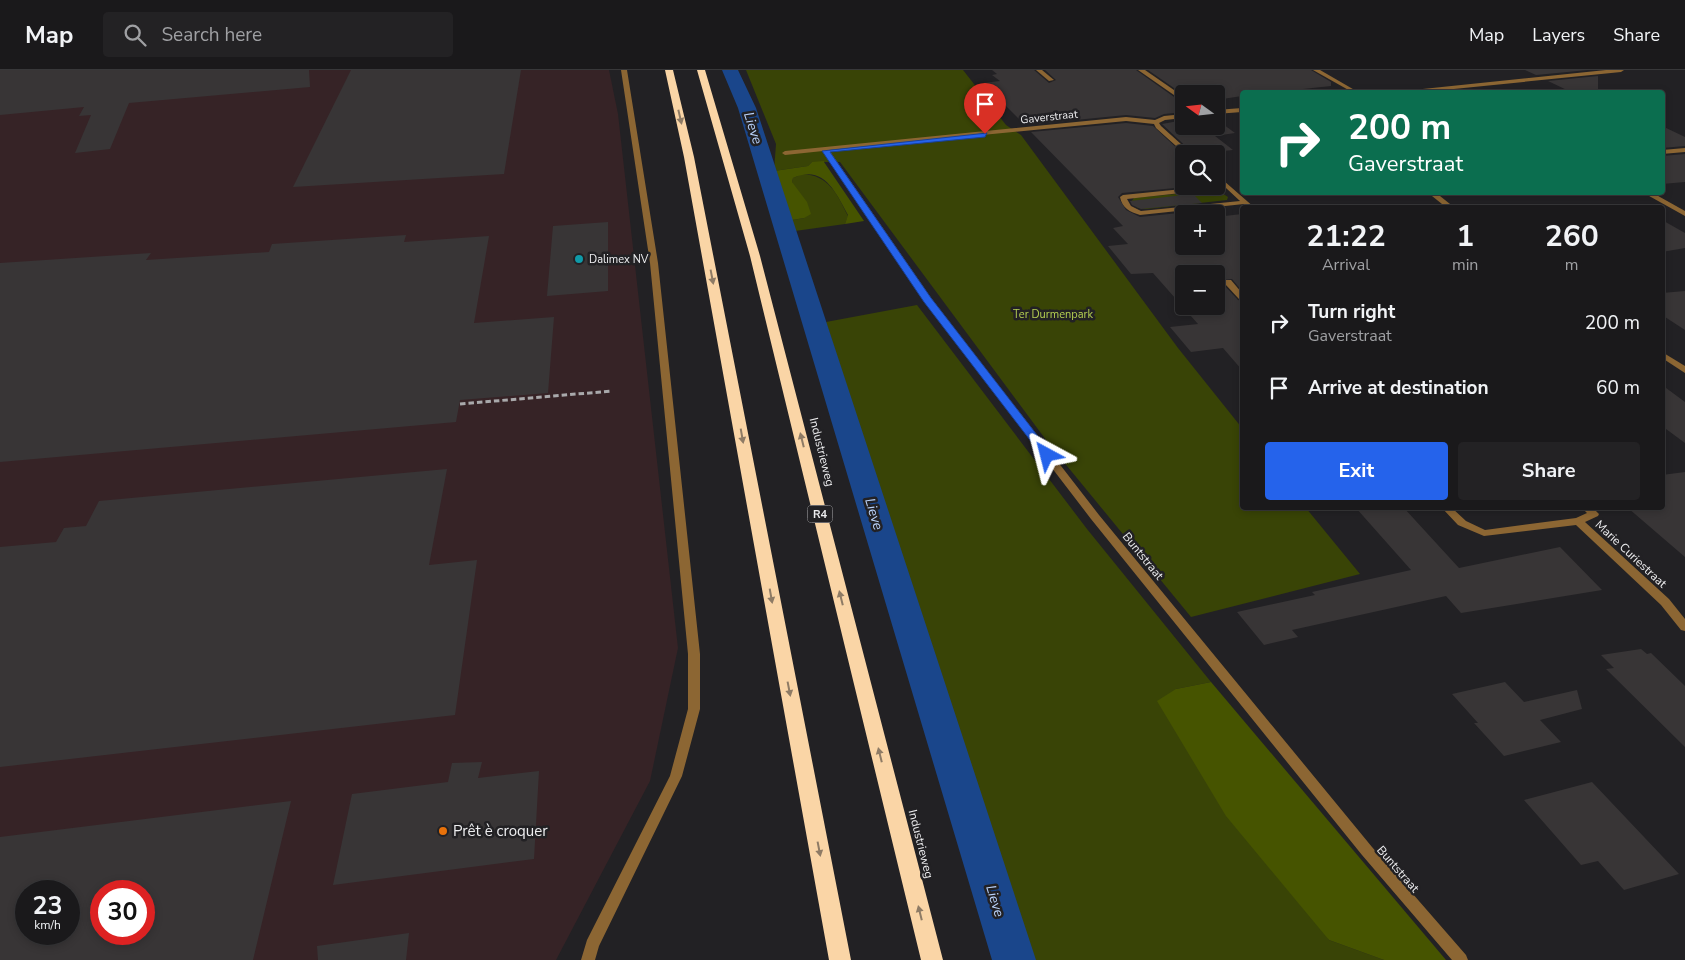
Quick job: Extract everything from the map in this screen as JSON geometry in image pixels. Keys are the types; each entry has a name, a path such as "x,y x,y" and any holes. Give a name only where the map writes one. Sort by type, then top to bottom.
{"highway":[{"path":"669,70 689,156 840,960"},
{"name":"Industrieweg","path":"701,70 755,256 932,960"}],"street":[{"path":"588,960 592,944 676,776 694,709 694,654 654,263 624,70"},
{"path":"1040,70 1051,80"},
{"path":"1141,70 1175,94"},
{"path":"1316,70 1351,90"},
{"path":"1433,90 1621,70"},
{"path":"1225,111 1240,110"},
{"name":"Gaverstraat","path":"785,153 826,151 1126,119 1156,122 1164,118 1175,117"},
{"path":"1156,122 1158,127 1179,145"},
{"path":"1665,152 1685,150"},
{"name":"Buntstraat","path":"826,151 928,300 1089,510 1366,851 1461,960"},
{"path":"1240,206 1140,213 1126,206 1123,197 1227,186 1249,205"},
{"path":"1434,195 1448,205"},
{"path":"1650,195 1685,214"},
{"path":"1228,282 1240,295"},
{"path":"1665,356 1685,370"},
{"path":"1449,510 1462,523 1484,534 1578,521"},
{"name":"Marie Curiestraat","path":"1589,510 1594,514 1578,521 1665,602 1685,627"}],"shaded area":[{"path":"0,70 609,70 618,114 678,648 650,781 556,960 0,960"}],"green space":[{"name":"Ter Durmenpark","path":"746,70 963,70 1006,125 1021,135 1178,348 1240,426 1240,510 1308,510 1360,574 1191,617 1049,444 840,162 812,162 808,166 774,171 776,144"},
{"path":"824,161 864,221 845,224 848,215 839,198 828,183 813,175 793,178 792,182 807,202 811,214 804,218 792,220 774,171 808,166 812,162"},
{"path":"802,174 819,178 831,187 848,216 845,224 795,231 792,220 804,218 792,182 793,178"},
{"path":"1175,194 1225,195 1228,197 1227,200 1146,209 1138,208 1131,202 1134,198"},
{"path":"917,305 1087,529 1211,682 1176,689 1329,940 1384,960 1030,960 826,322"},
{"path":"1211,682 1446,960 1384,960 1329,940 1226,816 1157,701 1176,689"}],"building":[{"path":"0,70 309,70 310,87 129,103 110,149 75,153 91,115 79,116 84,107 0,115"},
{"path":"351,70 521,70 504,174 293,187"},
{"path":"992,70 1034,70 1049,83 1056,80 1045,70 1136,70 1175,98 1175,113 1164,114 1155,118 1126,115 1025,125 983,83 1000,81 992,75 997,74"},
{"path":"1148,70 1311,70 1331,82 1331,86 1294,90 1240,90 1240,96 1225,99 1225,85 1175,85 1175,89"},
{"path":"1525,70 1588,70 1536,75"},
{"path":"1598,76 1598,90 1567,90 1548,81"},
{"path":"1175,122 1175,135 1222,135 1215,136 1233,150 1225,151 1225,145 1184,145 1162,124"},
{"path":"1126,123 1153,126 1175,147 1175,188 1122,193 1118,197 1126,210 1140,217 1175,213 1175,255 1225,255 1225,216 1240,214 1240,289 1232,279 1225,280 1225,265 1175,265 1175,298 1153,273 1131,274 1108,246 1128,244 1113,228 1123,226 1031,132"},
{"path":"1225,126 1235,133 1225,134"},
{"path":"1665,127 1685,137 1685,146 1665,148"},
{"path":"1685,154 1685,182 1665,184 1665,156"},
{"path":"1194,195 1202,203 1141,209 1132,205 1130,201"},
{"name":"Dalimex NV","path":"608,222 608,291 547,296 553,226"},
{"path":"1665,222 1685,233 1685,248 1665,251"},
{"path":"406,235 404,242 489,236 474,323 554,317 548,393 460,400 456,422 0,462 0,263 151,253 146,260 269,252 272,244"},
{"path":"1225,286 1240,300 1240,368 1223,348 1191,352 1170,327 1198,324 1190,315 1225,315"},
{"path":"1685,291 1685,330 1665,317 1665,293"},
{"path":"1665,387 1685,402 1685,443 1665,428"},
{"path":"447,469 429,565 477,560 455,715 0,767 0,547 56,542 64,528 86,526 99,501"},
{"path":"1685,472 1685,557 1630,510 1665,510 1665,475"},
{"path":"1358,510 1406,510 1459,568 1560,547 1602,590 1461,613 1446,596 1292,630 1298,637 1264,645 1237,612 1315,595 1312,592 1411,570"},
{"path":"1641,649 1647,654 1651,653 1685,686 1685,747 1606,669 1614,668 1601,655"},
{"path":"1505,682 1524,702 1577,690 1582,709 1540,720 1561,742 1504,756 1474,723 1478,723 1452,694"},
{"path":"482,762 478,778 539,771 534,859 333,885 352,794 448,782 452,763"},
{"path":"1592,782 1679,874 1624,890 1598,861 1581,865 1524,800"},
{"path":"291,801 253,960 0,960 0,837"},
{"path":"409,933 406,960 318,960 317,946"}],"waterway":[{"name":"Lieve","path":"730,70 747,108 1014,960"}],"railway":[{"path":"460,404 612,391"}],"place":[{"name":"Dalimex NV","path":"579,259"},
{"name":"Prêt è croquer","path":"443,831"}],"route":[{"path":"985,134 826,151 928,300 1047,455"}]}
